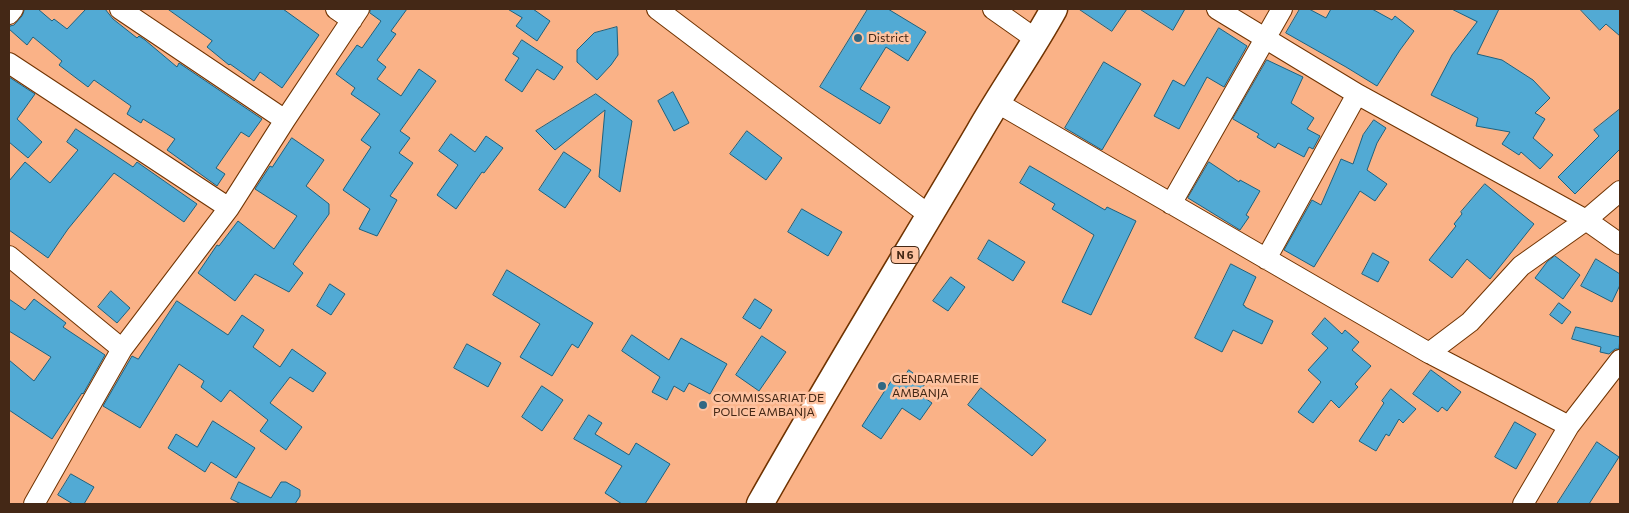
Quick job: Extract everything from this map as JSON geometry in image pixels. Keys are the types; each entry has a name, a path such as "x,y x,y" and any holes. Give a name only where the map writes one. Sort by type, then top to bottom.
{"main road":[{"name":"N 6","path":"760,504 996,102 1037,40 1054,9"}],"street":[{"path":"9,14 13,9"},
{"path":"120,9 285,120"},
{"path":"34,504 122,349 229,208 356,14 336,9"},
{"path":"657,9 929,215"},
{"path":"993,9 1037,40"},
{"path":"1218,9 1357,94 1586,220 1620,244"},
{"path":"1171,204 1282,9"},
{"path":"9,63 229,208"},
{"path":"1266,259 1357,94"},
{"path":"996,102 1428,353 1568,426"},
{"path":"1428,353 1470,322 1521,266 1586,220 1620,191"},
{"path":"9,256 122,349"},
{"path":"1523,504 1568,426 1620,360"}],"building":[{"path":"25,9 38,9 52,21 54,19 67,29 86,9 105,9 113,19 137,38 139,36 145,40 177,67 179,63 262,119 249,137 241,132 216,168 225,174 217,186 167,150 175,139 143,119 141,123 127,114 131,106 94,80 88,87 59,65 62,61 33,37 27,45 9,29 22,16"},
{"path":"168,9 283,9 319,35 282,88 260,72 254,81 229,65 207,47 212,41"},
{"path":"371,9 407,9 391,31 396,34 377,60 386,67 377,79 401,96 419,69 436,81 400,131 410,138 399,153 413,163 390,196 397,200 377,236 359,229 370,209 343,190 371,147 361,140 380,114 351,94 355,88 336,74 357,45 362,48 381,21 370,13"},
{"path":"508,9 533,9 550,21 537,41 516,26 522,18"},
{"path":"868,9 888,9 926,32 908,61 886,47 860,89 890,107 880,124 820,87"},
{"path":"1079,9 1127,9 1112,31"},
{"path":"1140,9 1185,9 1173,30"},
{"path":"1300,9 1309,9 1326,18 1331,9 1372,9 1392,20 1395,16 1414,31 1377,86 1286,33"},
{"path":"1452,9 1499,9 1477,54 1502,60 1533,80 1550,98 1535,113 1545,119 1533,138 1553,155 1540,169 1521,152 1519,155 1502,144 1510,132 1476,126 1478,118 1431,95 1452,55 1477,22"},
{"path":"1580,9 1620,9 1620,36 1606,24 1600,30"},
{"path":"617,27 618,55 597,80 577,62 577,50 594,33"},
{"path":"1219,28 1247,46 1224,87 1207,77 1179,129 1154,116 1173,80 1184,86"},
{"path":"522,40 563,67 554,80 537,69 522,92 505,80 519,58 513,54"},
{"path":"1267,60 1303,77 1291,103 1314,118 1307,129 1320,136 1313,149 1309,147 1304,157 1278,143 1275,148 1257,137 1259,134 1233,119"},
{"path":"1104,62 1141,84 1102,150 1065,128"},
{"path":"9,77 35,94 17,119 42,142 28,158 9,142"},
{"path":"673,92 689,123 674,131 658,101"},
{"path":"596,94 632,121 620,192 599,177 605,110 555,150 536,131"},
{"path":"1620,109 1620,149 1575,194 1558,177 1599,136 1594,130"},
{"path":"1374,120 1386,128 1377,143 1367,170 1387,184 1375,201 1360,191 1314,267 1284,250 1312,200 1321,205 1341,159 1353,164 1363,135"},
{"path":"76,129 133,167 137,162 197,204 184,222 114,173 68,229 48,258 9,230 9,181 25,162 50,183 78,150 67,142"},
{"path":"747,131 782,158 766,180 730,154"},
{"path":"451,134 475,152 486,136 503,148 484,173 482,172 456,209 437,195 458,165 439,151"},
{"path":"292,138 324,160 306,186 329,204 329,214 293,264 303,273 289,292 255,274 235,301 198,273 217,245 219,246 238,221 274,249 297,216 255,189"},
{"path":"564,152 591,170 565,208 539,190"},
{"path":"1209,162 1239,182 1240,180 1260,191 1246,215 1249,217 1240,230 1188,198"},
{"path":"1030,166 1105,210 1107,207 1136,221 1091,315 1062,302 1094,235 1052,209 1055,204 1020,183"},
{"path":"1485,184 1534,224 1490,279 1467,259 1452,278 1429,260 1456,226 1454,224 1462,214 1461,212"},
{"path":"802,209 842,232 828,256 788,232"},
{"path":"989,240 1025,262 1013,281 978,259"},
{"path":"1373,253 1389,262 1378,282 1362,274"},
{"path":"1555,256 1580,275 1563,299 1535,278 1547,262"},
{"path":"1596,259 1620,274 1620,285 1612,302 1581,286"},
{"path":"1231,264 1256,277 1243,305 1273,321 1262,344 1233,330 1222,352 1195,338"},
{"path":"507,270 593,323 578,348 572,344 552,376 520,357 540,324 493,295"},
{"path":"951,277 965,287 948,311 933,301"},
{"path":"330,284 345,294 331,315 317,306"},
{"path":"111,291 130,308 117,323 98,307"},
{"path":"9,299 25,310 34,299 66,323 63,327 105,355 83,394 52,439 9,410 9,360 34,381 51,357 9,331"},
{"path":"755,299 772,310 760,329 743,318"},
{"path":"177,301 228,335 242,315 264,330 253,347 280,367 292,349 326,373 313,392 290,377 270,403 302,427 286,450 260,431 268,420 230,390 221,402 201,387 204,381 179,364 140,428 103,406 132,356 138,359"},
{"path":"1559,303 1571,312 1562,324 1550,315"},
{"path":"1325,318 1342,334 1345,330 1359,342 1352,350 1371,366 1355,384 1358,387 1339,408 1331,400 1313,423 1298,412 1321,382 1308,370 1328,348 1312,334"},
{"path":"1576,327 1620,337 1619,349 1615,349 1609,354 1600,352 1601,347 1572,339"},
{"path":"632,335 669,360 681,338 727,364 710,394 689,383 684,392 674,386 667,400 652,392 660,377 622,351"},
{"path":"762,336 786,352 759,391 736,375"},
{"path":"467,344 501,363 488,387 454,368"},
{"path":"909,370 926,383 918,393 932,403 920,420 902,408 881,439 862,426 895,375 902,379"},
{"path":"1431,370 1461,392 1447,411 1442,407 1438,412 1413,394"},
{"path":"542,386 563,400 542,431 522,417"},
{"path":"981,388 1046,440 1032,456 968,405"},
{"path":"1391,389 1416,409 1403,423 1399,419 1389,436 1386,434 1376,451 1359,441"},
{"path":"589,415 602,423 595,434 629,455 636,443 670,464 645,504 622,504 605,493 622,466 574,439"},
{"path":"213,421 255,448 236,478 211,462 205,472 168,448 176,434 197,447"},
{"path":"1515,422 1536,434 1516,469 1495,457"},
{"path":"1597,442 1619,457 1589,504 1557,504"},
{"path":"71,474 94,487 84,504 73,504 58,495"},
{"path":"239,482 271,498 281,482 286,482 300,490 300,496 295,504 241,504 231,499"}],"place":[{"name":"District","path":"858,38"},
{"name":"GENDARMERIE AMBANJA","path":"882,386"},
{"name":"COMMISSARIAT DE POLICE AMBANJA","path":"703,405"}]}
